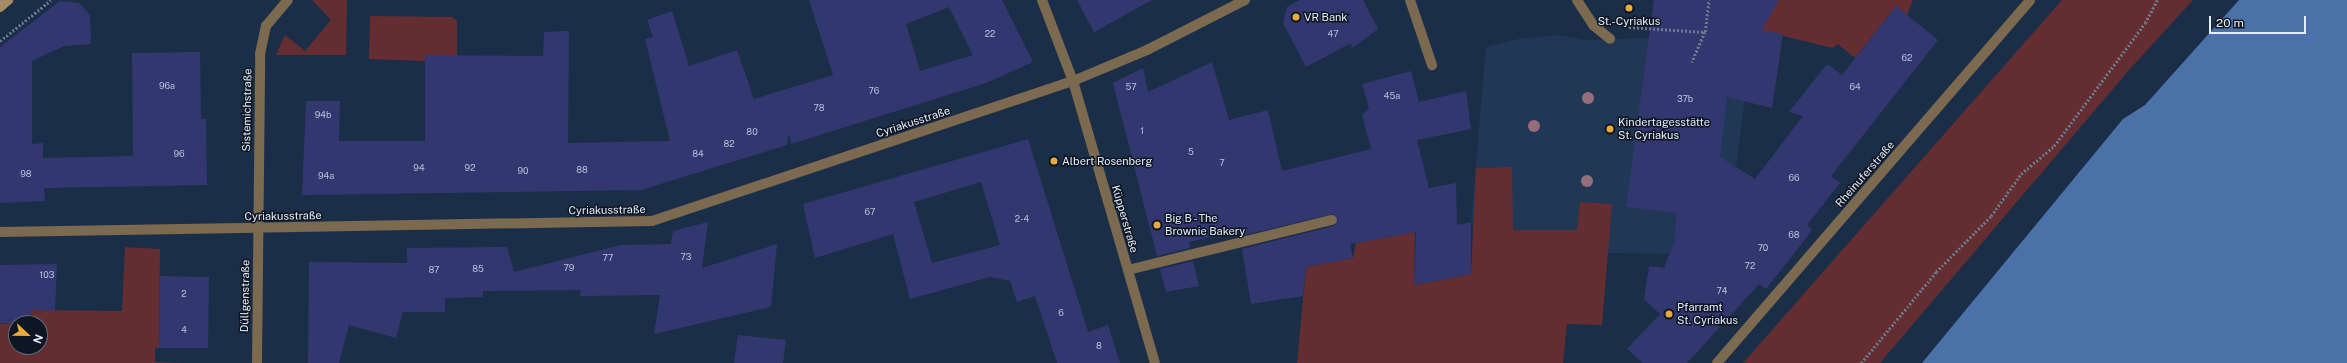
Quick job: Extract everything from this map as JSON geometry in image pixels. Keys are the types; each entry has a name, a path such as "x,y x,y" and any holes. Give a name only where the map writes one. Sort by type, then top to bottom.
{"main road":[{"path":"0,7 8,0"}],"street":[{"name":"Sistemichstraße","path":"258,228 260,54 266,26 288,0"},
{"name":"Küpperstraße","path":"1042,0 1073,81 1155,363"},
{"name":"Cyriakusstraße","path":"0,232 652,222 1073,81 1147,50 1245,0"},
{"path":"1410,0 1432,65"},
{"path":"1577,0 1593,25 1610,39"},
{"name":"Rheinuferstraße","path":"1717,363 2030,0"},
{"path":"1128,270 1332,220"},
{"name":"Düllgenstraße","path":"257,363 258,228"}],"path":[{"path":"0,41 50,0"},
{"path":"1692,62 1704,32 1709,0"},
{"path":"1861,363 1936,272 1991,216 2020,174 2054,146 2145,23 2157,0"},
{"path":"1593,25 1704,32"}],"shaded area":[{"path":"312,0 347,0 346,55 276,55 285,35 305,51 331,20"},
{"path":"1779,0 1913,0 1907,15 1892,11 1855,58 1838,44 1833,48 1754,29"},
{"path":"2062,0 2193,0 2129,70 1880,363 1743,363"},
{"path":"2239,0 2347,0 2347,363 1922,363 2123,119 2145,105"},
{"path":"370,16 452,17 457,21 457,56 425,61 369,59"},
{"name":"Kindertagesstätte St. Cyriakus","path":"1754,29 1736,166 1687,158 1678,232 1669,254 1606,253 1612,204 1577,230 1513,230 1471,222 1486,47 1518,39 1559,35 1586,40 1652,38"},
{"path":"1512,167 1513,230 1577,230 1580,202 1612,204 1602,325 1567,324 1563,363 1297,363 1306,267 1353,258 1356,243 1415,232 1414,285 1471,274 1476,168"},
{"path":"125,247 160,249 159,348 155,348 155,362 185,363 0,363 0,324 8,323 8,355 48,355 48,315 31,315 31,310 122,311"}],"building":[{"path":"809,0 1002,0 1033,62 986,83 791,144 789,133 787,145 641,190 302,195 306,101 340,101 339,141 425,141 425,55 543,56 544,32 569,31 568,143 670,141 645,39 653,37 647,20 672,11 689,66 737,50 754,99 833,75","holes":["949,7 973,55 920,71 906,24"]},
{"path":"1077,0 1152,0 1094,32"},
{"path":"1300,0 1363,0 1378,29 1352,48 1351,43 1306,67 1283,23 1287,7"},
{"path":"1654,0 1779,0 1762,30 1783,34 1772,108 1727,97 1720,157 1755,179 1803,116 1789,112 1827,64 1842,75 1896,6 1938,40 1831,176 1840,183 1807,225 1812,230 1793,255 1766,289 1759,284 1687,363 1643,363 1627,349 1660,314 1644,299 1649,266 1664,268 1674,242 1677,213 1626,207"},
{"path":"60,1 79,3 90,15 91,44 64,46 32,61 32,144 43,143 43,158 133,156 132,53 200,52 201,119 206,119 207,185 44,188 45,201 0,203 0,47"},
{"path":"1212,62 1229,120 1268,110 1282,171 1371,149 1362,115 1369,108 1362,84 1411,71 1419,102 1466,91 1471,129 1417,140 1429,188 1456,183 1457,225 1471,222 1471,274 1414,285 1416,232 1350,244 1353,258 1306,267 1303,296 1251,304 1242,249 1334,226 1338,219 1333,214 1240,236 1239,230 1189,242 1190,248 1157,256 1113,83 1143,68 1148,92"},
{"path":"1028,139 1088,332 1108,325 1120,363 1057,363 1035,296 1017,302 1010,281 990,277 910,299 893,234 815,258 803,204","holes":["981,182 1000,245 932,263 914,202"]},
{"path":"708,222 702,268 777,244 771,307 654,334 660,295 580,296 581,290 483,291 483,297 445,298 445,312 403,312 396,338 349,325 339,363 308,363 309,262 407,263 407,248 507,247 514,272 621,245 671,244 673,231"},
{"path":"1193,261 1199,286 1166,292 1160,269"},
{"path":"57,264 55,311 31,310 31,315 8,315 8,323 0,323 0,265"},
{"path":"160,276 209,277 208,348 159,348"},
{"path":"738,335 786,340 783,363 734,363"}],"place":[{"name":"St.-Cyriakus","path":"1629,8"},
{"name":"VR Bank","path":"1296,17"},
{"name":"Kindertagesstätte St. Cyriakus","path":"1610,129"},
{"name":"Albert Rosenberg","path":"1054,161"},
{"name":"Big B - The Brownie Bakery","path":"1157,225"},
{"name":"Pfarramt St. Cyriakus","path":"1669,314"}]}
